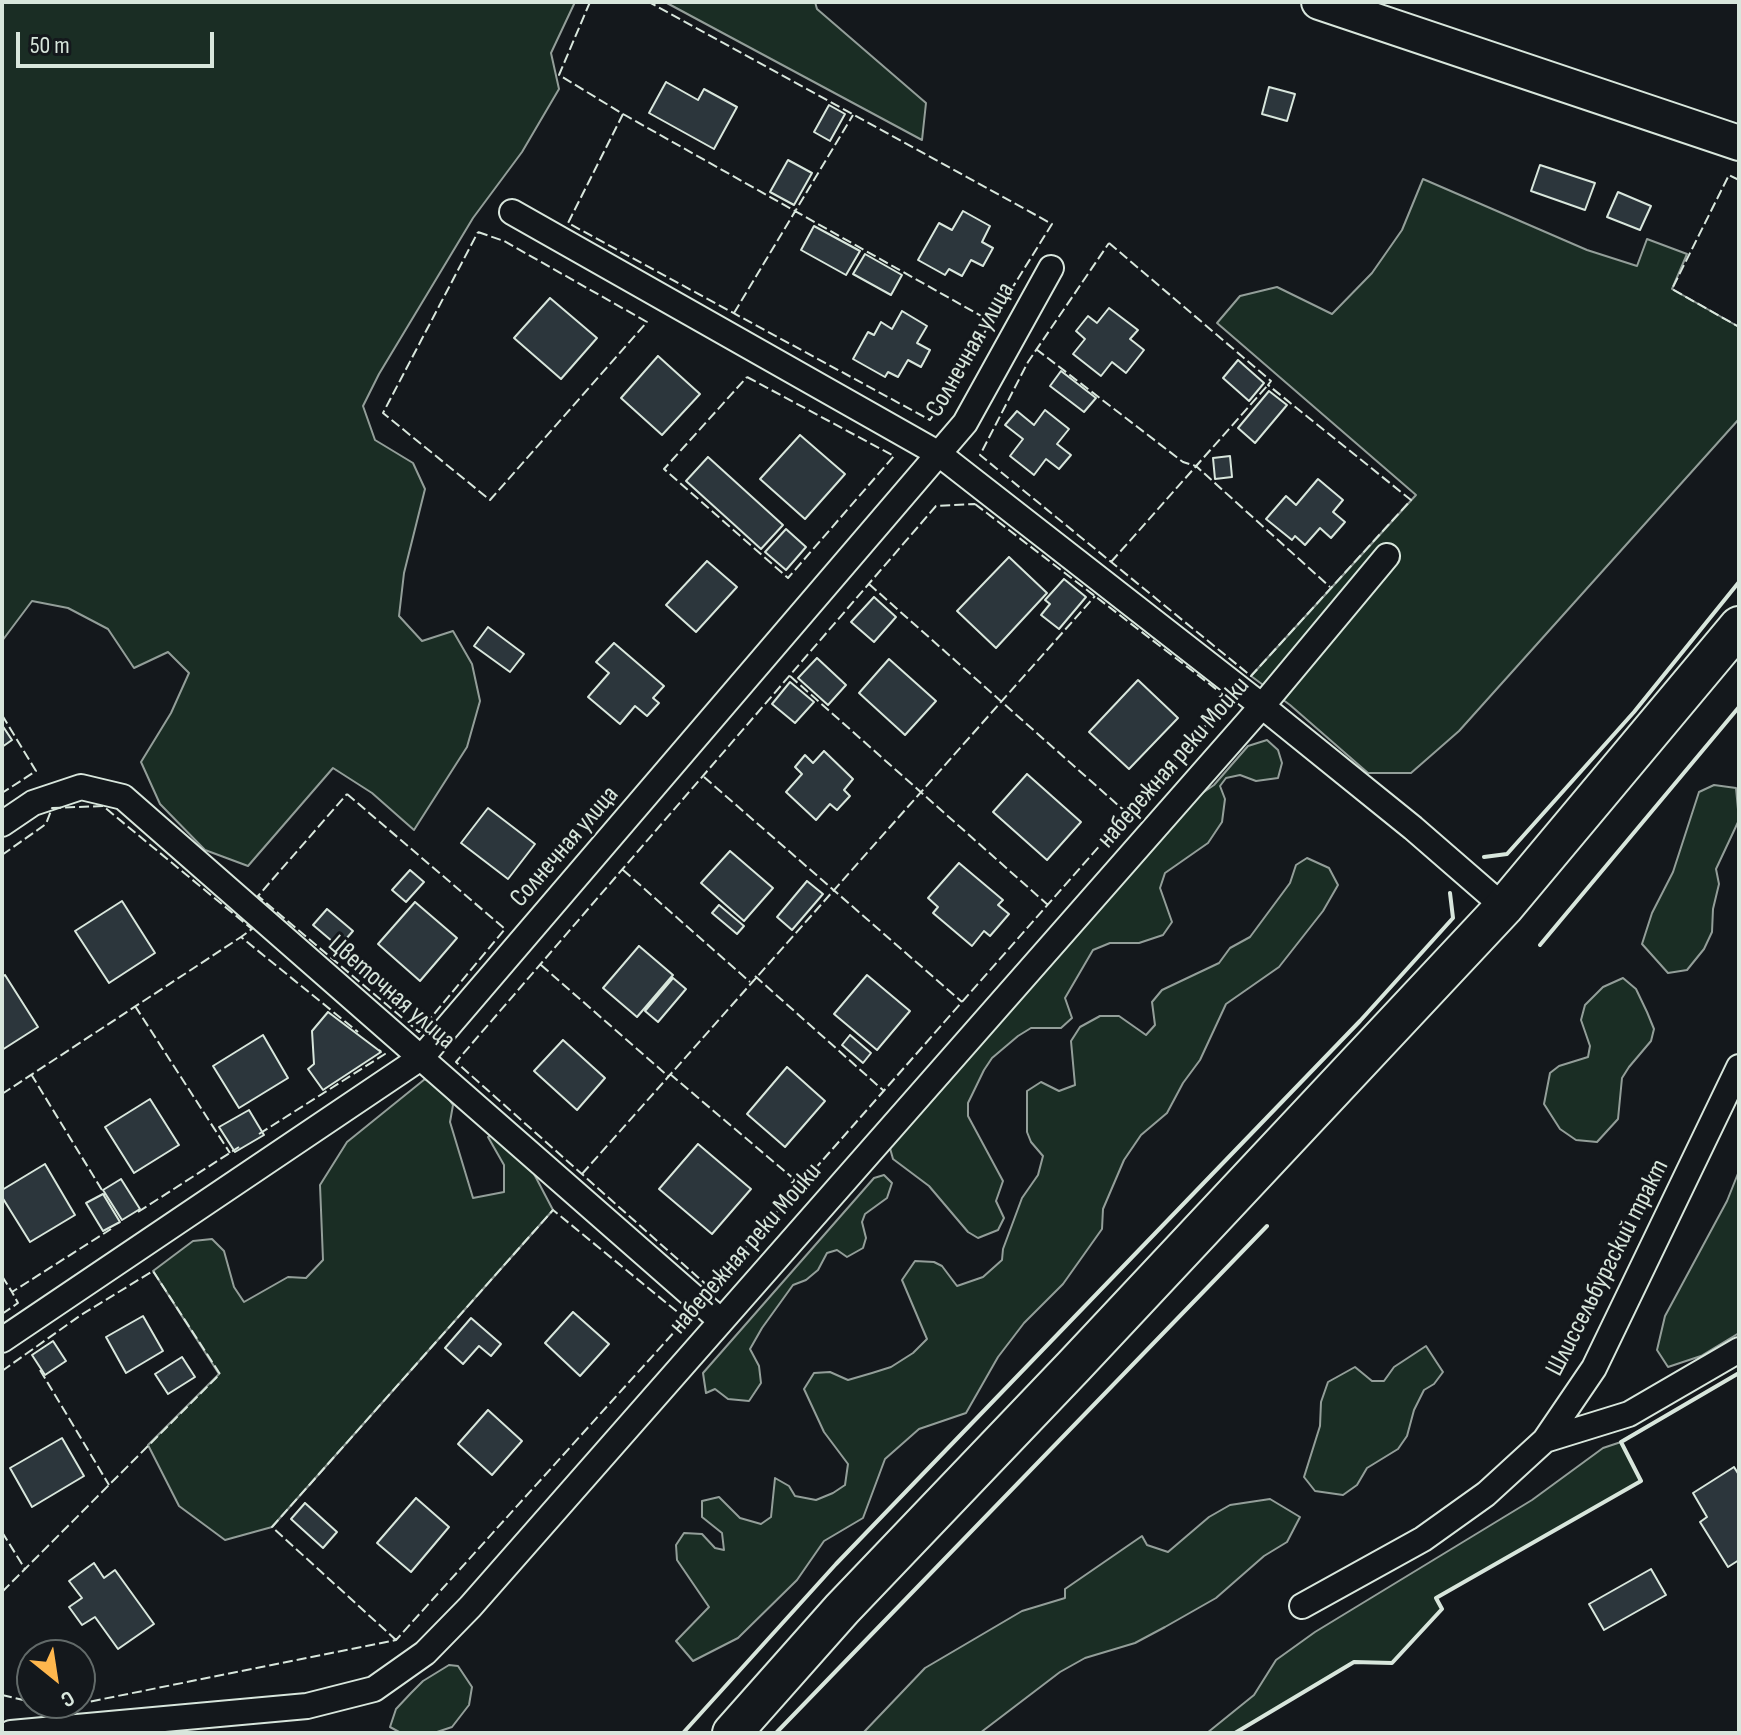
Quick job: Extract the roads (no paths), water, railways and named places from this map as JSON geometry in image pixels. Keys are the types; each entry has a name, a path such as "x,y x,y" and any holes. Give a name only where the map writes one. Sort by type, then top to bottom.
{"main road":[{"path":"1319,2 1739,143"},
{"path":"732,1733 842,1609 1085,1355 1504,907 1739,626"}],"street":[{"path":"512,212 939,454 1262,706 1413,828 1504,907"},
{"name":"Солнечная улица","path":"2,1340 422,1057 965,423 1051,268"},
{"name":"набережная реки Мойки","path":"2,1731 10,1733 307,1706 374,1689 425,1653 470,1607 1262,706 1387,556"},
{"name":"Цветочная улица","path":"2,824 33,803 81,787 123,797 720,1320"},
{"name":"Шлиссельбургский тракт","path":"1302,1606 1423,1539 1486,1494 1545,1440 1594,1368 1739,1067"},
{"path":"1545,1440 1629,1414 1739,1350"}]}
